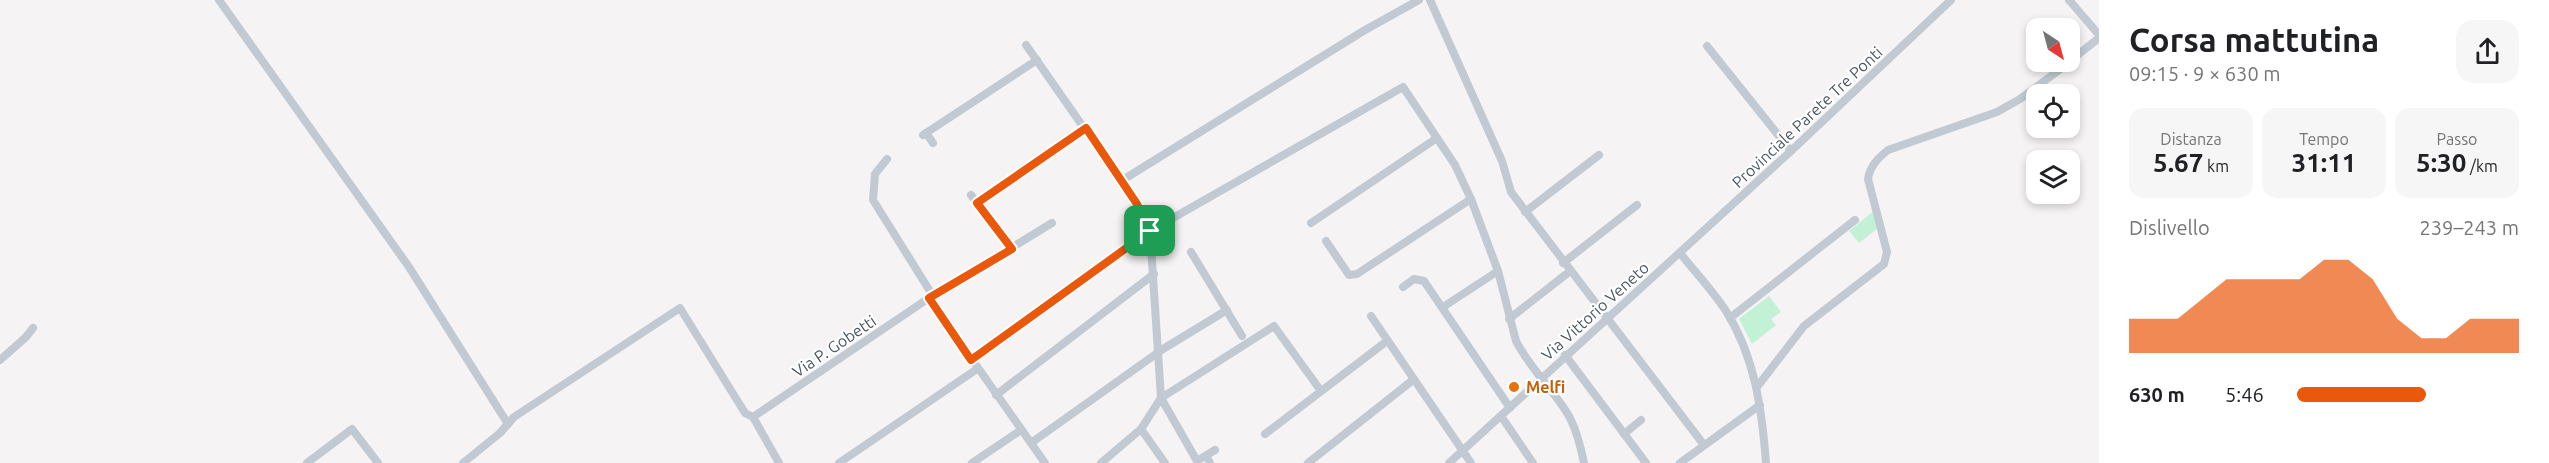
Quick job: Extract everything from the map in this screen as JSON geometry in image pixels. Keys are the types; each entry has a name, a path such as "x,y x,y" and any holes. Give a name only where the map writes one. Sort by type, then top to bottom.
{"street":[{"path":"219,0 409,267 508,424"},
{"path":"1121,181 1355,36 1419,0"},
{"path":"1430,0 1502,161 1511,192 1569,272 1704,445"},
{"name":"Provinciale Parete Tre Ponti","path":"1680,253 1951,0"},
{"path":"2069,0 2099,37 2080,53"},
{"path":"1026,45 1086,128 1150,231 1161,398 1197,460 1215,450"},
{"path":"1707,46 1791,151"},
{"path":"933,143 925,134 1037,60"},
{"path":"1757,387 1804,326 1884,264 1886,244 1868,179 1870,170 1880,156 1888,150 1997,112 2020,99 2056,72"},
{"path":"971,360 1150,231 1403,87 1455,165 1471,199 1498,271 1509,319 1522,355 1569,417 1579,441 1584,463"},
{"path":"977,203 1086,128"},
{"path":"1311,223 1437,138"},
{"path":"1526,212 1599,155"},
{"path":"887,159 873,179 873,200 971,360 1045,463"},
{"path":"971,195 1012,249"},
{"path":"1326,241 1349,275 1357,274 1471,199"},
{"path":"1563,263 1637,205"},
{"path":"1730,318 1855,220"},
{"name":"Via P. Gobetti","path":"753,417 931,297 1052,223"},
{"path":"1191,252 1242,336"},
{"path":"1680,253 1730,318 1745,349 1757,387 1766,463"},
{"name":"Via Vittorio Veneto","path":"1449,463 1541,380 1565,355 1680,253"},
{"path":"1443,308 1498,271"},
{"path":"1509,319 1569,272"},
{"path":"996,395 1154,274"},
{"path":"1403,287 1414,279 1425,281 1510,408"},
{"path":"463,463 508,424 680,308 745,413 753,417 779,463"},
{"path":"1031,443 1159,352 1227,310"},
{"path":"1371,316 1471,463"},
{"path":"1105,462 1141,429 1161,398 1274,326 1321,391"},
{"path":"0,360 33,328"},
{"path":"1265,434 1383,344"},
{"path":"1565,355 1646,463"},
{"path":"844,462 977,369"},
{"path":"1308,463 1413,380"},
{"path":"1680,463 1760,405"},
{"path":"1501,416 1533,463"},
{"path":"1624,434 1641,420"},
{"path":"307,463 352,429 378,463"},
{"path":"1141,429 1165,463"},
{"path":"972,463 1020,430"}],"green space":[{"path":"1874,211 1878,228 1859,243 1849,231"},
{"path":"1769,296 1781,312 1771,319 1776,325 1752,344 1739,319"}],"place":[{"name":"Melfi","path":"1514,387"}],"route":[{"path":"1086,128 1137,204 1150,231 971,360 929,298 1012,249 977,203 1086,128"}]}
